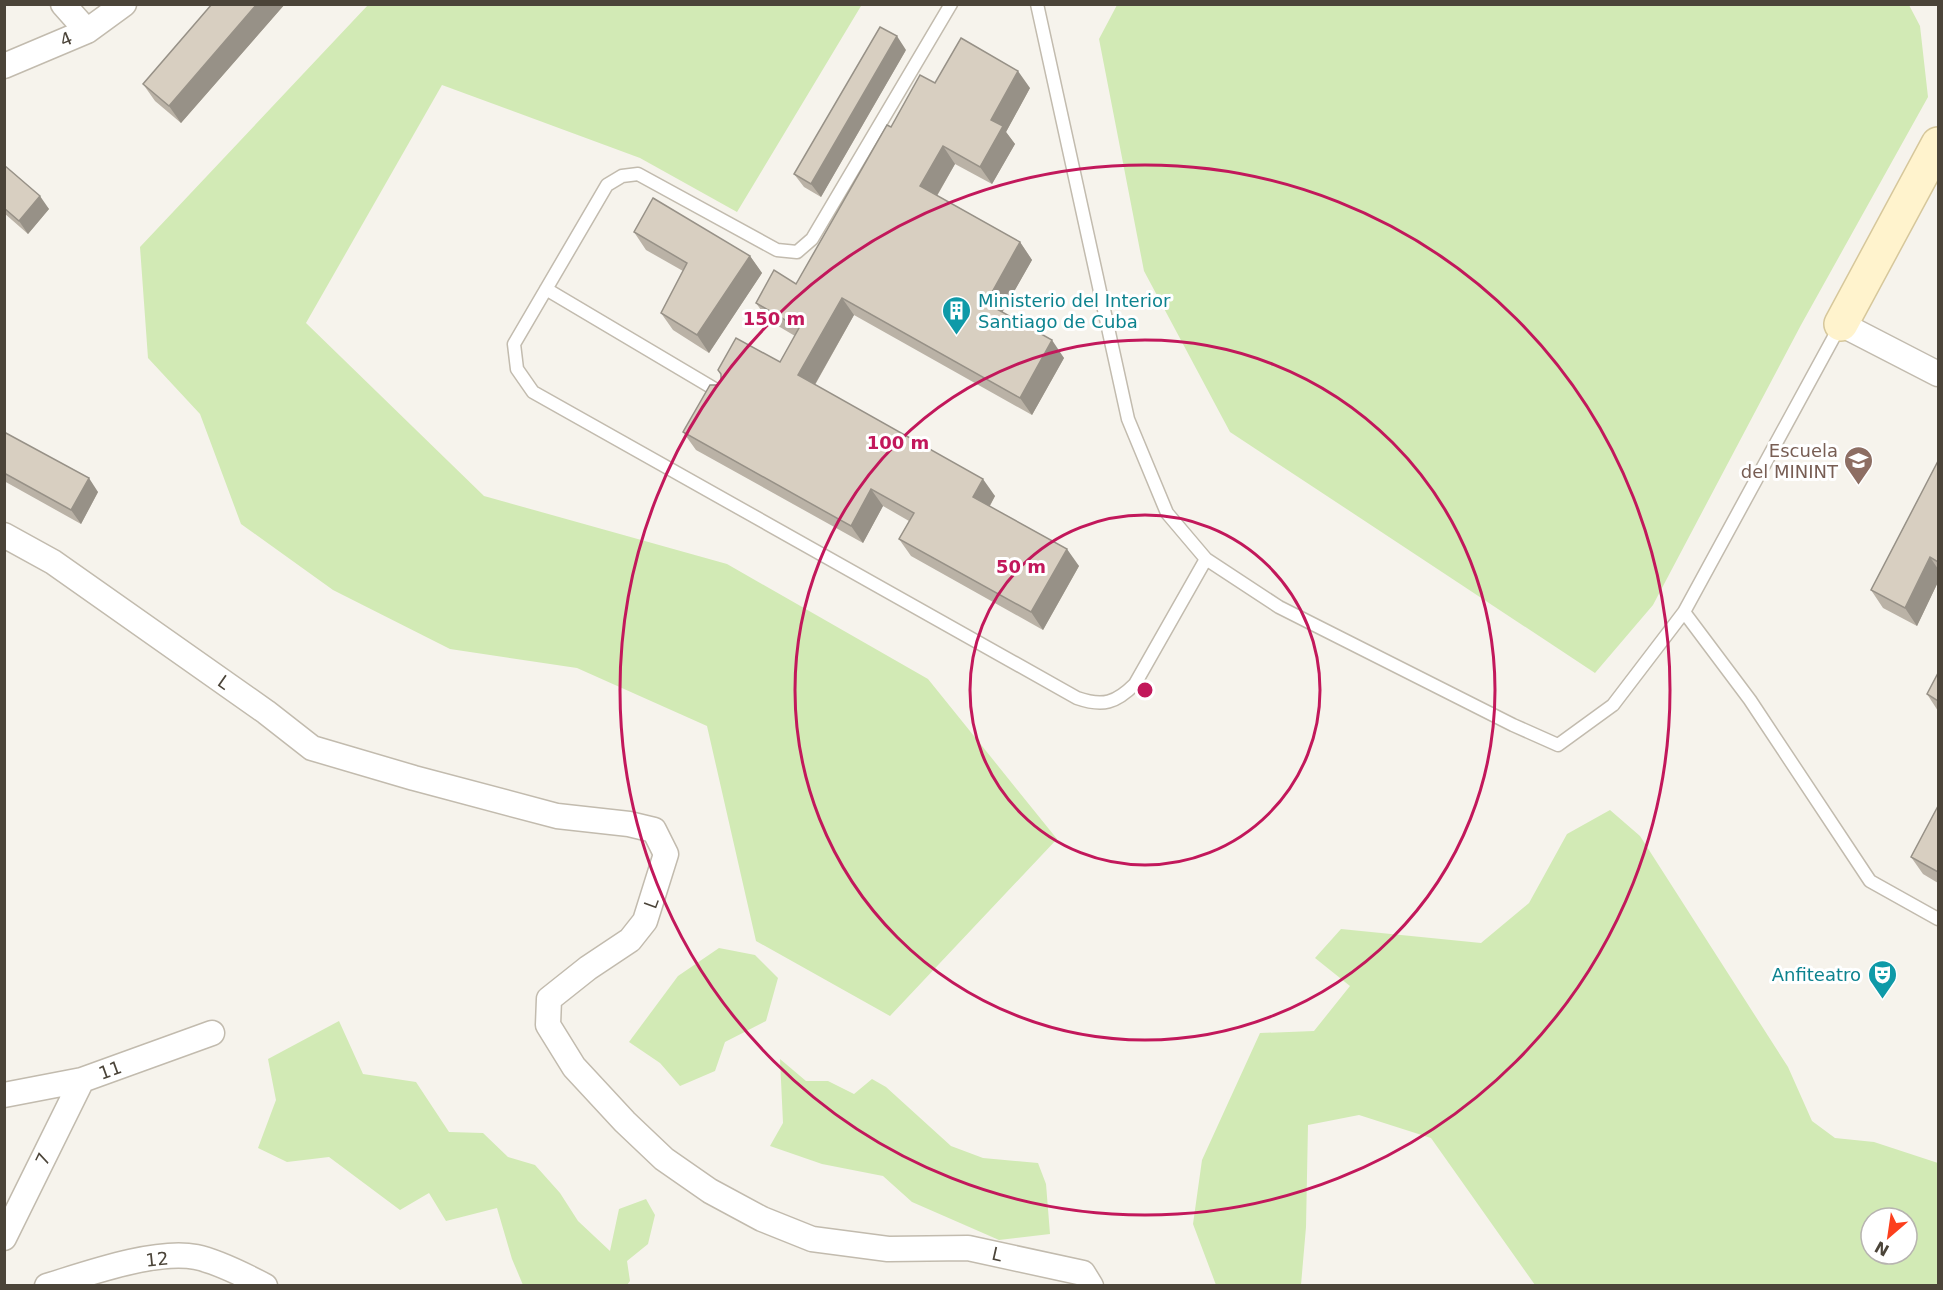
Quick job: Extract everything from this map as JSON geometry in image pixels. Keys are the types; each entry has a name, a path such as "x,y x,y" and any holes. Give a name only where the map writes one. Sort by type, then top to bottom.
{"street":[{"path":"63,4 87,31"},
{"name":"4","path":"4,66 87,31 124,4"},
{"path":"1938,144 1841,324 1938,374"},
{"name":"L","path":"4,535 53,562 266,712 312,748 557,816 629,824 654,830 666,854 645,921 630,940 588,968 549,999 548,1025 574,1067 625,1122 664,1159 711,1191 752,1214 812,1239 888,1249 968,1248 1083,1273 1091,1286"},
{"name":"11","path":"4,1095 82,1080 212,1034"},
{"name":"7","path":"4,1238 82,1080"},
{"name":"12","path":"46,1286 113,1266 162,1256 196,1257 265,1286"}],"lane":[{"path":"951,4 812,239 797,252 777,250 638,174 622,176 607,185 514,344 517,369 532,392 1077,698 1095,704 1122,698 1135,684 1206,559"},
{"path":"1037,4 1128,419 1167,513 1206,559 1279,607 1558,746 1613,705 1684,612 1841,324"},
{"path":"546,289 726,395"},
{"path":"1684,612 1750,700 1870,881 1938,919"}],"green space":[{"path":"859,4 861,6 737,212 640,158 442,85 306,323 484,496 727,564 928,679 1057,839 890,1016 756,941 707,726 577,668 450,649 333,590 241,524 200,414 148,358 140,247 368,5"},
{"path":"1117,5 1909,5 1920,26 1928,97 1801,325 1653,605 1595,673 1230,432 1144,271 1099,39"},
{"path":"1610,810 1640,836 1788,1067 1812,1121 1835,1138 1874,1142 1938,1163 1938,1285 1535,1285 1431,1138 1359,1115 1308,1125 1306,1227 1301,1285 1216,1285 1193,1224 1202,1160 1260,1033 1314,1031 1350,986 1315,958 1341,929 1481,943 1529,903 1567,834"},
{"path":"719,948 755,955 778,978 766,1021 725,1042 715,1071 680,1086 660,1063 629,1042 678,976"},
{"path":"339,1021 363,1074 416,1082 449,1132 483,1133 508,1157 535,1165 560,1193 578,1221 610,1251 619,1209 646,1199 655,1215 648,1244 627,1261 630,1281 627,1285 523,1285 512,1259 497,1208 446,1221 429,1193 400,1210 329,1157 287,1162 258,1148 276,1100 268,1059"},
{"path":"780,1059 806,1081 828,1081 854,1094 872,1079 886,1087 951,1146 983,1158 1038,1163 1046,1184 1050,1234 999,1240 912,1202 883,1176 822,1164 770,1146 783,1123"}],"building":[{"path":"212,4 257,4 169,106 143,84"},
{"path":"880,27 897,36 811,184 794,174"},
{"name":"Ministerio del Interior Santiago de Cuba","path":"961,38 1018,71 991,120 1003,126 980,167 943,146 920,186 1020,242 986,303 1052,340 1020,398 842,298 798,375 983,479 973,497 1067,549 1031,612 899,539 914,513 871,489 851,526 683,432 710,385 717,385 721,381 721,374 718,370 736,338 780,362 799,328 756,303 774,270 796,284 887,125 891,127 920,75 935,83"},
{"path":"4,165 40,196 19,221 4,208"},
{"path":"653,198 750,256 697,335 661,313 687,263 634,232"},
{"path":"4,432 89,478 71,510 4,473"},
{"path":"1938,461 1938,562 1930,557 1905,608 1871,590"},
{"path":"1938,673 1938,701 1927,694"},
{"path":"1938,806 1938,872 1911,857"}],"place":[{"name":"Ministerio del Interior Santiago de Cuba","path":"957,336"},
{"name":"Escuela del MININT","path":"1859,486"},
{"name":"Anfiteatro","path":"1882,1000"}]}
